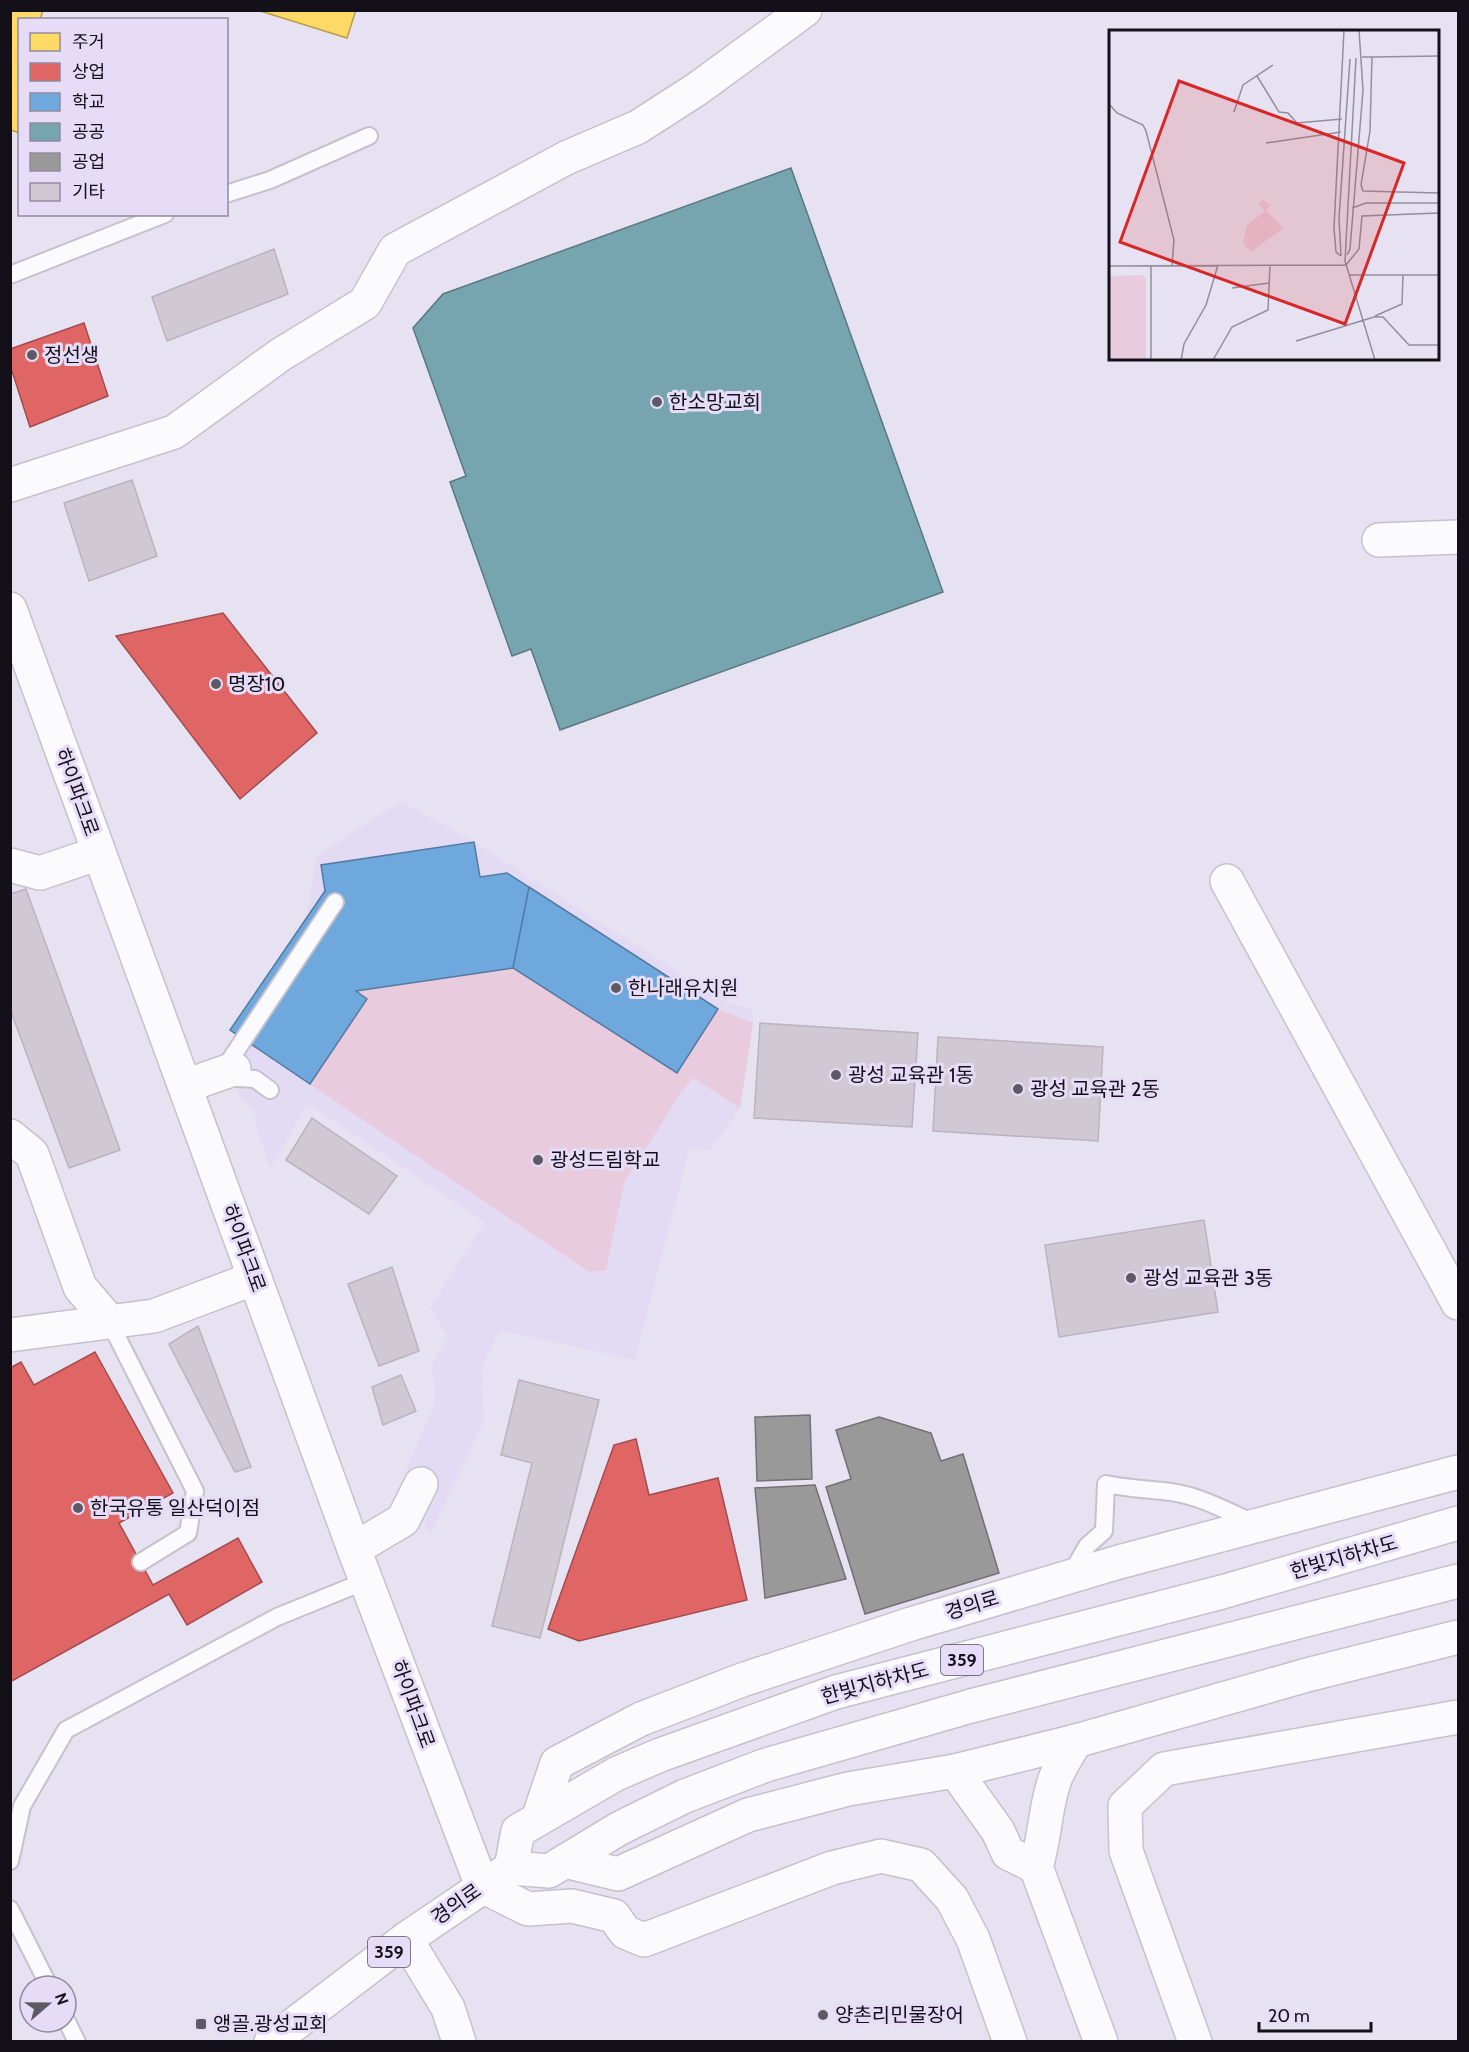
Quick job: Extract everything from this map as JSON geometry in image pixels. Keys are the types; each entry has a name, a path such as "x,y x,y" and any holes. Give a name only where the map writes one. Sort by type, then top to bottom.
{"street":[{"path":"10,485 174,432 280,355 365,303 396,250 566,158 638,127 697,89 805,10"},
{"path":"1379,540 1458,537"},
{"name":"하이파크로","path":"10,609 354,1549 368,1580 482,1886"},
{"path":"10,865 40,873 99,853"},
{"path":"1227,881 1458,1303"},
{"path":"185,1086 234,1069"},
{"path":"10,1136 32,1155 80,1287 109,1321"},
{"path":"10,1335 154,1316 255,1278"},
{"name":"경의로","path":"537,1819 557,1763 641,1719 742,1680 911,1624 1070,1576 1261,1527 1458,1472"},
{"path":"354,1549 403,1520 422,1484"},
{"name":"한빛지하차도","path":"511,1868 518,1831 616,1774 660,1755 836,1692 1222,1592 1458,1523"},
{"name":"359","path":"511,1868 549,1871 620,1828 686,1796 766,1765 971,1706 1458,1581"},
{"path":"565,1861 618,1874 748,1815 848,1788 955,1771 1076,1741 1306,1675 1458,1637"},
{"path":"1195,2042 1126,1851 1125,1806 1164,1769 1458,1717"},
{"path":"1076,1741 1055,1778 1046,1820 1039,1873 1101,2042"},
{"path":"955,1771 998,1831 1008,1853 1039,1873"},
{"path":"482,1886 528,1909 572,1906 614,1916 625,1932 644,1940 832,1868 880,1856 921,1865 952,1899 973,1939 1010,2042"},
{"name":"경의로","path":"271,2042 406,1939 511,1868"},
{"path":"406,1939 448,2008 459,2042"}],"lane":[{"path":"228,193 270,180 369,136"},
{"path":"10,275 160,216"},
{"path":"270,1090 255,1079 237,1078 230,1060 334,902"},
{"path":"109,1321 195,1491 188,1533 141,1562"},
{"path":"1070,1576 1087,1546 1104,1530 1106,1484 1132,1490 1171,1492 1204,1500 1261,1527"},
{"path":"10,1861 22,1806 66,1730 277,1617 368,1580"},
{"path":"10,1909 43,1974"}],"shaded area":[{"name":"광성드림학교","path":"401,801 474,842 727,1003 752,1008 753,1023 740,1108 710,1151 690,1146 635,1360 499,1330 482,1367 484,1422 430,1534 404,1475 436,1400 432,1364 448,1338 430,1307 485,1223 307,1104 270,1169 254,1118 258,1111 240,1098 223,1053 306,920 316,857"},
{"path":"513,968 677,1073 718,1009 753,1023 740,1108 693,1078 680,1094 624,1183 606,1270 589,1272 310,1084 367,999 356,991"}],"building: 주거":[{"path":"10,10 43,10 41,18 18,18 18,132 10,130"},
{"path":"257,10 356,10 347,38"}],"building: 상업":[{"path":"84,323 108,396 30,427 10,365 10,349"},
{"name":"명장10","path":"223,613 317,733 240,799 116,636"},
{"name":"한국유통 일산덕이점","path":"95,1352 173,1493 119,1523 153,1585 238,1538 262,1582 187,1625 169,1594 10,1682 10,1368 21,1362 34,1385"},
{"path":"636,1439 649,1495 718,1478 747,1600 579,1641 548,1629 614,1445"}],"building: 학교":[{"path":"474,842 480,877 507,873 529,887 513,968 356,991 367,999 310,1084 230,1030 325,891 321,865"},
{"name":"한나래유치원","path":"529,887 718,1009 677,1073 513,968"}],"building: 공공":[{"name":"한소망교회","path":"791,168 943,592 560,730 531,649 512,656 450,482 466,476 413,328 443,294"}],"building: 공업":[{"path":"810,1415 812,1479 757,1481 755,1417"},
{"path":"879,1417 931,1433 941,1461 963,1454 999,1573 865,1614 826,1487 851,1479 836,1430"},
{"path":"815,1485 846,1579 765,1598 755,1488"}],"building: 기타":[{"path":"274,249 288,294 167,341 152,297"},
{"path":"132,480 157,556 89,581 64,503"},
{"path":"26,889 120,1150 69,1168 10,1009 10,894"},
{"name":"광성 교육관 1동","path":"760,1023 918,1033 912,1127 754,1118"},
{"name":"광성 교육관 2동","path":"938,1037 1103,1047 1098,1141 933,1131"},
{"path":"312,1118 397,1176 369,1214 286,1160"},
{"name":"광성 교육관 3동","path":"1204,1220 1218,1312 1059,1337 1045,1245"},
{"path":"392,1267 419,1351 379,1366 348,1284"},
{"path":"198,1326 251,1467 235,1472 169,1344"},
{"path":"401,1375 416,1411 383,1425 372,1387"},
{"path":"519,1380 599,1400 540,1638 492,1626 532,1463 501,1455"}],"place":[{"name":"정선생","path":"32,355"},
{"name":"한소망교회","path":"657,402"},
{"name":"명장10","path":"216,684"},
{"name":"한나래유치원","path":"616,988"},
{"name":"광성 교육관 1동","path":"836,1075"},
{"name":"광성 교육관 2동","path":"1018,1089"},
{"name":"광성드림학교","path":"538,1160"},
{"name":"광성 교육관 3동","path":"1131,1278"},
{"name":"한국유통 일산덕이점","path":"78,1508"},
{"name":"양촌리민물장어","path":"823,2015"},
{"name":"앵골.광성교회","path":"201,2024"}]}
